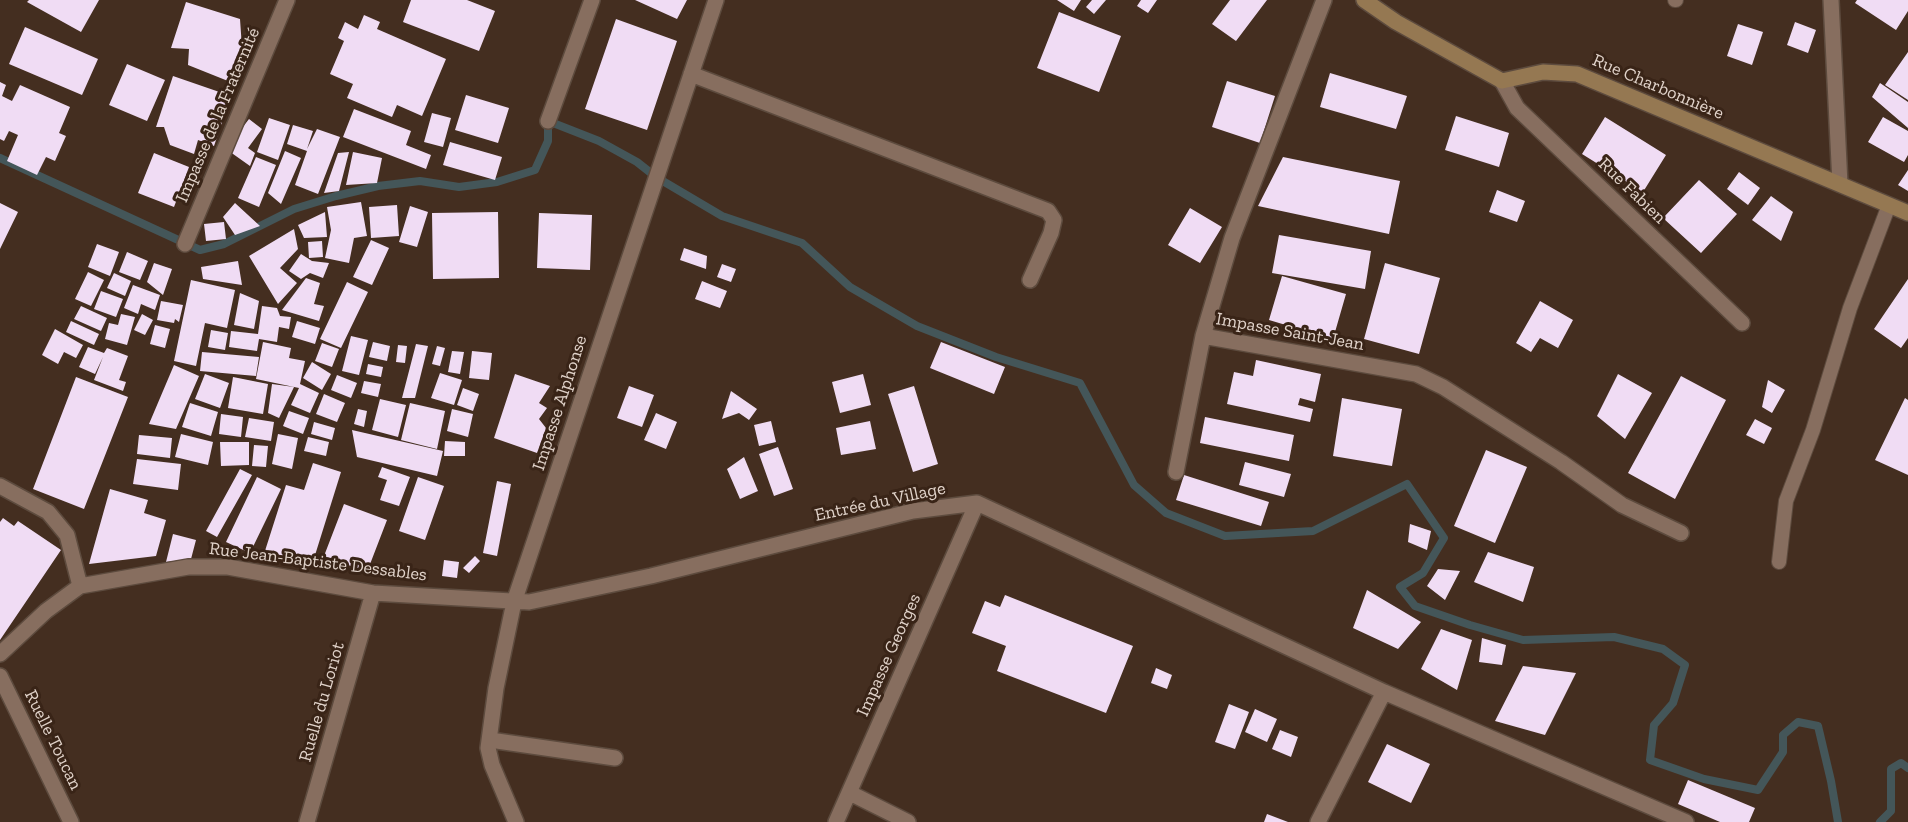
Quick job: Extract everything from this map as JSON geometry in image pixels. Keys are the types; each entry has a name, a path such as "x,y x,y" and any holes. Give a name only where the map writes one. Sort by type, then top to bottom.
{"street":[{"name":"Impasse de la Fraternité","path":"185,244 287,0"},
{"path":"548,121 592,0"},
{"name":"Impasse Alphonse","path":"516,822 489,757 496,688 716,0"},
{"name":"Impasse Saint-Jean","path":"1324,0 1232,238 1203,336 1416,374 1443,387 1561,462 1622,505 1681,533"},
{"path":"1364,0 1396,22 1502,81"},
{"path":"1831,0 1839,184"},
{"name":"Rue Charbonnière","path":"1502,81 1543,72 1577,74 1908,213"},
{"path":"691,74 1048,211 1054,220 1051,233 1030,280"},
{"name":"Rue Fabien","path":"1502,81 1517,108 1742,323"},
{"path":"1176,472 1203,336"},
{"path":"0,486 48,512 67,535 80,586"},
{"path":"977,503 1384,692 1661,817 1686,822"},
{"name":"Entrée du Village","path":"522,602 651,576 913,511 977,503"},
{"name":"Impasse Georges","path":"836,822 977,503"},
{"name":"Rue Jean-Baptiste Dessables","path":"0,654 46,611 80,586 188,567 228,567 373,593 522,602"},
{"name":"Ruelle du Loriot","path":"307,822 373,593"},
{"name":"Ruelle Toucan","path":"0,676 70,822"},
{"path":"1318,822 1384,692"},
{"path":"490,740 615,758"},
{"path":"850,793 908,822"}],"lane":[{"path":"1779,562 1786,501 1813,430 1850,308 1889,205"}],"building":[{"path":"29,0 99,0 81,32 27,2"},
{"path":"411,0 467,0 495,11 479,51 403,22"},
{"path":"635,0 687,0 677,19"},
{"path":"1057,0 1081,0 1074,11"},
{"path":"1092,0 1106,0 1094,14 1086,7"},
{"path":"1141,0 1157,0 1148,13 1137,6"},
{"path":"1230,0 1267,0 1236,41 1212,24"},
{"path":"1857,0 1908,0 1908,11 1896,30 1855,3"},
{"path":"186,2 240,19 242,48 228,81 188,65 189,49 171,48"},
{"path":"1059,12 1121,36 1099,92 1037,68"},
{"path":"364,15 380,22 377,29 446,59 422,116 397,105 392,117 347,98 353,84 330,74 344,41 338,38 345,22 358,29"},
{"path":"616,19 677,41 647,130 585,109"},
{"path":"1795,22 1816,30 1808,53 1787,45"},
{"path":"1738,24 1763,32 1752,65 1727,56"},
{"path":"25,27 98,59 82,95 9,64"},
{"path":"1908,52 1908,100 1885,85"},
{"path":"127,64 165,80 147,121 109,105"},
{"path":"1330,73 1407,96 1396,129 1320,107"},
{"path":"173,76 231,96 214,146 198,140 194,154 170,145 164,127 156,127"},
{"path":"1227,81 1275,96 1260,143 1212,127"},
{"path":"0,82 6,85 2,96 12,101 20,85 70,107 59,133 66,136 55,161 46,157 37,175 7,161 18,135 9,131 4,141 0,139"},
{"path":"1880,83 1908,102 1908,128 1872,97"},
{"path":"466,95 509,108 498,143 455,130"},
{"path":"354,109 411,131 406,145 431,155 426,169 343,137"},
{"path":"432,113 451,118 443,147 424,142"},
{"path":"1456,116 1509,133 1499,167 1445,150"},
{"path":"1605,117 1666,155 1643,192 1582,154"},
{"path":"1883,117 1908,131 1908,155 1904,162 1868,142"},
{"path":"269,118 290,125 278,160 257,152"},
{"path":"249,119 262,129 248,148 255,153 250,166 226,149"},
{"path":"293,125 313,131 307,149 317,129 340,137 318,194 295,185 307,151 287,144"},
{"path":"450,142 502,157 495,180 443,165"},
{"path":"285,151 301,158 281,204 268,193"},
{"path":"349,152 339,191 324,193 338,153"},
{"path":"353,152 382,158 377,183 346,185"},
{"path":"154,153 189,167 174,207 138,193"},
{"path":"256,157 276,165 259,207 238,198"},
{"path":"1283,157 1400,181 1389,234 1258,206"},
{"path":"1908,170 1908,191 1898,185"},
{"path":"1739,172 1760,188 1748,205 1727,189"},
{"path":"1699,180 1737,214 1701,253 1663,218"},
{"path":"1497,190 1525,201 1517,222 1489,212"},
{"path":"1771,196 1793,212 1781,241 1752,220"},
{"path":"361,202 367,236 354,238 349,263 325,258 331,230 327,207"},
{"path":"0,203 18,212 0,249"},
{"path":"235,203 260,226 235,235 223,217"},
{"path":"397,205 399,236 371,238 369,207"},
{"path":"410,206 428,212 417,247 399,242"},
{"path":"1190,208 1222,227 1200,263 1168,245"},
{"path":"325,212 327,237 304,238 298,225"},
{"path":"498,212 499,278 433,279 432,213"},
{"path":"539,213 592,215 590,270 537,268"},
{"path":"224,222 226,239 206,241 204,224"},
{"path":"294,229 298,249 280,268 297,283 278,304 249,256"},
{"path":"1279,235 1371,251 1365,289 1272,273"},
{"path":"371,240 389,248 372,285 353,277"},
{"path":"322,241 323,257 309,258 308,242"},
{"path":"97,244 119,252 110,276 88,267"},
{"path":"684,248 707,256 706,269 680,260"},
{"path":"127,252 148,261 140,280 119,272"},
{"path":"301,254 312,261 329,263 323,278 310,273 301,279 289,271"},
{"path":"238,261 242,285 203,279 201,267"},
{"path":"154,263 172,269 163,295 147,282"},
{"path":"1385,263 1440,278 1419,354 1364,339"},
{"path":"722,264 736,269 731,282 717,277"},
{"path":"88,272 104,280 91,306 75,299"},
{"path":"114,273 131,281 125,296 107,288"},
{"path":"1282,276 1346,294 1333,339 1269,320"},
{"path":"306,278 320,283 314,304 324,306 319,321 282,310"},
{"path":"1908,279 1908,338 1901,348 1874,329"},
{"path":"191,280 235,290 227,328 205,323 196,366 174,361"},
{"path":"702,281 727,291 720,308 695,299"},
{"path":"347,282 368,292 341,348 320,339"},
{"path":"133,285 160,295 155,310 141,304 138,314 124,308"},
{"path":"101,291 123,299 116,317 94,309"},
{"path":"240,293 259,301 254,329 234,325"},
{"path":"161,301 183,305 179,322 175,319 174,323 157,320"},
{"path":"1540,301 1573,320 1558,348 1540,338 1531,352 1516,343"},
{"path":"81,306 107,318 101,331 74,319"},
{"path":"262,306 277,308 280,316 291,317 289,329 279,327 277,342 259,339 257,351 229,347 231,331 258,334"},
{"path":"121,314 135,317 127,345 105,339 109,323 118,325"},
{"path":"142,314 153,320 145,335 134,330"},
{"path":"71,321 99,334 94,345 66,332"},
{"path":"297,321 320,328 315,344 292,337"},
{"path":"155,325 170,329 165,348 150,344"},
{"path":"55,329 83,345 76,358 64,352 58,364 42,355"},
{"path":"211,330 228,333 225,350 208,347"},
{"path":"351,336 368,340 359,375 342,371"},
{"path":"263,342 291,348 289,358 305,361 300,384 319,393 310,413 291,405 299,388 256,379"},
{"path":"373,342 390,346 387,361 369,357"},
{"path":"941,342 1005,367 994,394 930,368"},
{"path":"322,343 339,349 332,367 315,361"},
{"path":"416,344 428,346 415,398 402,398"},
{"path":"398,345 407,346 405,363 396,362"},
{"path":"437,346 445,348 440,366 432,364"},
{"path":"88,347 104,353 107,348 128,356 119,380 126,382 123,391 94,380 103,357 95,374 79,367"},
{"path":"452,351 464,352 460,374 448,372"},
{"path":"472,351 492,353 489,380 469,378"},
{"path":"202,352 259,357 256,376 200,371"},
{"path":"1256,360 1321,374 1315,402 1300,398 1298,405 1313,409 1310,422 1227,404 1234,372 1253,376"},
{"path":"312,362 331,374 322,390 303,378"},
{"path":"368,364 383,367 381,377 366,374"},
{"path":"174,365 199,376 176,429 149,424"},
{"path":"440,373 462,380 454,405 431,398"},
{"path":"205,374 229,383 220,408 195,399"},
{"path":"515,374 550,386 539,403 547,408 539,419 546,428 537,453 494,438"},
{"path":"863,374 871,405 840,413 832,382"},
{"path":"1618,374 1652,393 1625,439 1597,416"},
{"path":"337,375 357,383 351,398 331,390"},
{"path":"1681,376 1726,400 1675,499 1628,473"},
{"path":"76,377 128,397 84,509 33,489"},
{"path":"233,377 268,384 263,414 228,408"},
{"path":"1768,380 1785,390 1772,413 1762,407"},
{"path":"364,381 381,384 378,397 361,393"},
{"path":"272,384 294,387 279,418 268,413"},
{"path":"629,386 654,395 642,427 617,418"},
{"path":"914,386 938,464 913,472 888,394"},
{"path":"463,388 479,394 473,411 457,405"},
{"path":"731,391 757,409 749,420 739,413 722,419"},
{"path":"324,394 345,403 337,422 316,414"},
{"path":"1342,398 1402,409 1392,466 1333,456"},
{"path":"1905,398 1908,400 1908,475 1875,460"},
{"path":"380,399 406,405 398,437 372,430"},
{"path":"190,403 218,412 211,436 182,427"},
{"path":"410,403 445,411 437,449 401,440"},
{"path":"358,409 367,411 364,427 354,424"},
{"path":"452,409 473,414 468,437 447,431"},
{"path":"289,411 309,418 303,434 283,426"},
{"path":"656,413 677,422 666,449 644,440"},
{"path":"221,414 243,417 241,437 219,434"},
{"path":"1205,417 1294,435 1289,461 1200,443"},
{"path":"249,418 274,422 271,441 245,437"},
{"path":"1755,419 1772,428 1764,444 1746,435"},
{"path":"771,421 776,442 759,446 754,425"},
{"path":"870,421 876,449 841,455 836,428"},
{"path":"314,422 335,428 332,440 311,434"},
{"path":"352,430 443,451 437,476 357,457"},
{"path":"181,434 213,442 208,465 175,457"},
{"path":"278,434 298,438 292,469 272,464"},
{"path":"139,435 172,438 170,458 137,454"},
{"path":"308,437 329,442 326,456 304,451"},
{"path":"445,441 465,442 465,456 444,456"},
{"path":"220,442 249,442 249,465 221,466"},
{"path":"254,445 268,446 266,467 252,466"},
{"path":"778,447 793,489 774,496 759,454"},
{"path":"1486,450 1527,467 1495,543 1454,526"},
{"path":"744,457 758,491 740,499 727,469"},
{"path":"137,459 181,464 178,490 133,484"},
{"path":"1245,462 1291,474 1284,497 1239,485"},
{"path":"313,463 341,472 311,568 264,554 286,485 304,490"},
{"path":"382,467 410,477 399,506 380,500 387,480 378,477"},
{"path":"240,469 252,475 217,537 206,531"},
{"path":"1184,475 1269,502 1261,526 1176,500"},
{"path":"257,477 281,489 250,553 226,542"},
{"path":"418,477 444,486 425,540 399,531"},
{"path":"497,481 511,484 497,556 483,553"},
{"path":"110,489 148,500 144,513 166,520 156,556 89,564"},
{"path":"344,504 387,520 367,572 324,556"},
{"path":"3,518 14,526 18,521 61,550 0,640 0,522"},
{"path":"1410,524 1431,531 1427,550 1408,542"},
{"path":"173,534 196,540 191,559 166,562"},
{"path":"1488,552 1534,567 1523,602 1474,582"},
{"path":"475,556 480,561 469,573 463,568"},
{"path":"444,560 459,562 457,578 442,576"},
{"path":"1438,569 1460,571 1445,600 1427,586"},
{"path":"1367,590 1421,622 1398,649 1353,628"},
{"path":"1005,595 1133,646 1106,713 997,671 1006,646 972,633 985,601 1000,607"},
{"path":"1441,629 1472,640 1457,690 1421,669"},
{"path":"1482,638 1506,645 1502,665 1479,662"},
{"path":"1523,666 1576,673 1545,735 1495,721"},
{"path":"1156,668 1172,675 1167,689 1151,683"},
{"path":"1229,704 1249,712 1235,749 1215,742"},
{"path":"1255,709 1277,719 1267,742 1245,732"},
{"path":"1280,730 1298,737 1291,757 1272,749"},
{"path":"1387,744 1430,764 1411,803 1368,782"},
{"path":"1688,780 1755,808 1749,822 1720,822 1678,804"},
{"path":"1267,814 1288,822 1264,822"}],"waterway":[{"path":"0,158 200,250 224,244 294,209 336,196 378,186 420,181 459,187 497,182 535,170 548,141 548,121 599,141 637,162 656,177 722,216 802,243 850,287 917,326 996,357 1080,383 1134,485 1166,513 1225,536 1313,531 1407,484 1444,538 1423,573 1400,587 1415,606 1523,640 1614,637 1663,649 1685,665 1673,703 1654,725 1650,760 1704,779 1758,790 1783,752 1783,735 1798,722 1818,726 1838,822"},
{"path":"1880,822 1891,811 1891,769 1901,763 1908,768"}]}
